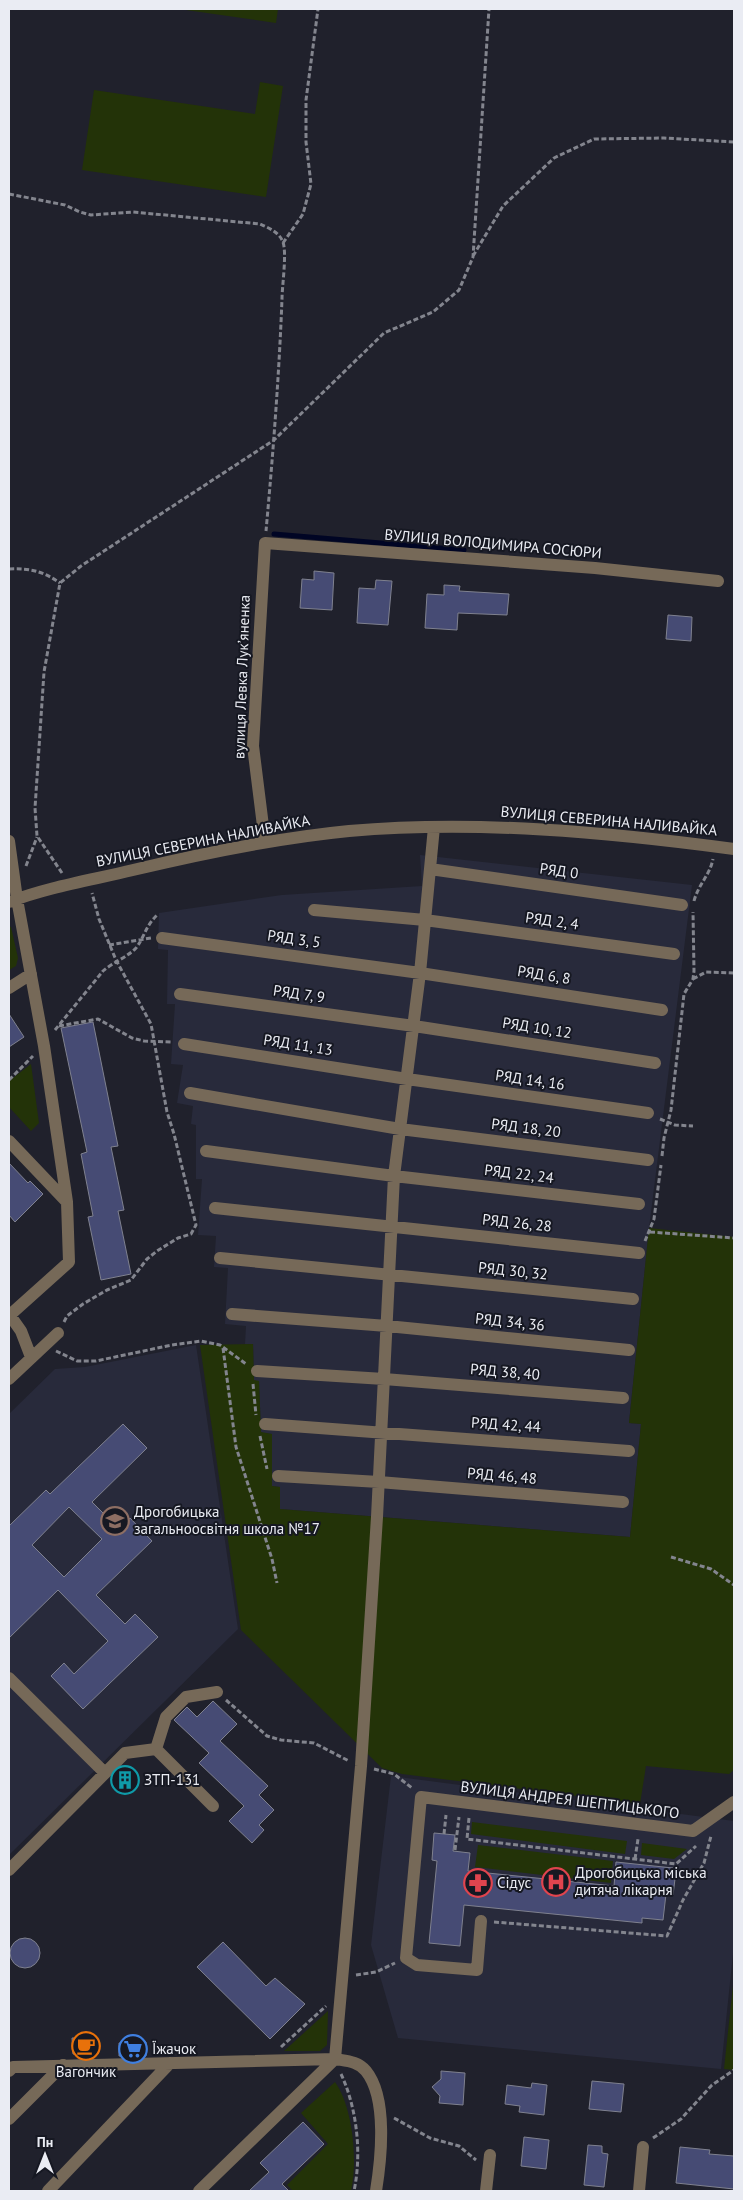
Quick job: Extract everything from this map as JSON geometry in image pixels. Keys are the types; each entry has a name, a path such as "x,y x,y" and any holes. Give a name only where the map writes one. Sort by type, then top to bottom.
{"street":[{"name":"ВУЛИЦЯ ВОЛОДИМИРА СОСЮРИ","path":"264,542 595,568 718,581"},
{"name":"вулиця Левка Лукʼяненка","path":"264,542 253,746 265,842"},
{"name":"ВУЛИЦЯ СЕВЕРИНА НАЛИВАЙКА","path":"13,901 88,881 265,842 350,831 434,827 507,827 675,841 734,849"},
{"path":"199,2191 335,2059 361,1766 379,1482 394,1176 414,1026 434,827"},
{"path":"9,841 14,881 13,901 31,974 44,1046 67,1202 69,1262 10,1314 20,1331 31,1357"},
{"name":"РЯД 0","path":"430,868 682,905"},
{"name":"РЯД 2, 4","path":"314,910 425,920 674,954"},
{"name":"РЯД 3, 5","path":"162,938 420,973"},
{"name":"РЯД 6, 8","path":"420,973 662,1010"},
{"path":"9,988 31,974"},
{"name":"РЯД 7, 9","path":"180,994 414,1026"},
{"name":"РЯД 10, 12","path":"414,1026 655,1063"},
{"name":"РЯД 11, 13","path":"184,1044 407,1079"},
{"name":"РЯД 14, 16","path":"407,1079 648,1112"},
{"name":"РЯД 18, 20","path":"190,1093 400,1129 648,1160"},
{"path":"9,1141 67,1202"},
{"name":"РЯД 22, 24","path":"206,1151 394,1176 639,1204"},
{"name":"РЯД 26, 28","path":"215,1208 639,1253"},
{"name":"РЯД 30, 32","path":"220,1258 633,1299"},
{"name":"РЯД 34, 36","path":"232,1314 387,1326 629,1350"},
{"path":"9,1379 58,1333"},
{"name":"РЯД 38, 40","path":"257,1371 623,1398"},
{"name":"РЯД 42, 44","path":"265,1424 629,1451"},
{"name":"РЯД 46, 48","path":"278,1476 379,1482 623,1502"},
{"path":"9,1678 104,1774"},
{"path":"156,1749 166,1716 186,1697 216,1692"},
{"path":"9,1870 126,1753 156,1749"},
{"path":"156,1749 213,1806"},
{"path":"421,1797 406,1958 416,1964 477,1970 481,1921"},
{"name":"ВУЛИЦЯ АНДРЕЯ ШЕПТИЦЬКОГО","path":"421,1797 693,1832 734,1802"},
{"path":"10,2066 335,2059 352,2061 366,2071 374,2087 381,2116 379,2170 376,2191"},
{"path":"48,2191 170,2063"},
{"path":"9,2119 63,2066"},
{"path":"639,2191 643,2147"},
{"path":"486,2191 490,2154"}],"path":[{"path":"264,542 274,440 283,243 303,214 311,184 306,142 306,100 318,9"},
{"path":"473,257 489,9"},
{"path":"14,881 30,860 37,836 36,784 44,672 60,583 82,566 274,440 384,332 432,312 458,290 473,257 503,206 554,158 594,139 664,138 734,142"},
{"path":"9,194 60,204 91,215 132,212 260,224 272,230 283,243"},
{"path":"9,569 30,569 48,574 60,583"},
{"path":"37,836 71,885"},
{"path":"693,979 693,906 696,892 712,866 716,846"},
{"path":"58,1333 67,1316 107,1290 131,1280 147,1259 178,1238 191,1234 196,1225 167,1112 156,1042 151,1024 116,960 99,919 88,881"},
{"path":"9,1080 44,1046 58,1026 104,971 116,960 135,949 146,927 157,915"},
{"path":"110,945 141,938 162,938"},
{"path":"639,1253 650,1232 654,1219 664,1138 671,1110 684,994 693,979 706,972 734,973"},
{"path":"58,1026 98,1019 132,1038 184,1044"},
{"path":"648,1112 668,1123 693,1126"},
{"path":"650,1232 734,1238"},
{"path":"44,1345 70,1359 87,1361 196,1341 216,1344 257,1371"},
{"path":"223,1348 236,1447 271,1553 277,1583"},
{"path":"671,1557 711,1569 734,1585"},
{"path":"216,1692 267,1736 281,1740 314,1743 361,1766 394,1774 411,1786 421,1797"},
{"path":"444,1834 446,1815"},
{"path":"455,1850 458,1817"},
{"path":"469,1818 467,1838 635,1859 676,1864 696,1846"},
{"path":"481,1921 667,1936 683,1900 704,1863 711,1835"},
{"path":"635,1859 638,1839"},
{"path":"342,1976 376,1972 406,1958"},
{"path":"266,2061 341,1993"},
{"path":"335,2059 346,2084 354,2120 358,2149 354,2191"},
{"path":"643,2147 681,2120 712,2086 734,2070"},
{"path":"381,2116 398,2118 430,2138 459,2146 477,2161 488,2177"}],"shaded area":[{"path":"420,855 692,885 649,1228 629,1423 641,1424 630,1537 280,1509 280,1487 272,1486 272,1434 261,1433 259,1381 254,1381 253,1344 245,1344 246,1326 225,1324 228,1268 214,1267 216,1236 198,1235 202,1179 196,1179 196,1125 191,1124 193,1106 177,1103 183,1065 171,1064 175,1004 167,1004 168,950 158,949 159,913 282,895 422,886"},
{"name":"Дрогобицька загальноосвітня школа №17","path":"196,1345 238,1629 9,1855 9,1414 55,1369 85,1367"},
{"name":"Дрогобицька міська дитяча лікарня","path":"391,1776 734,1821 734,1944 721,2069 398,2038 371,1945"}],"green space":[{"path":"179,9 278,9 276,23"},
{"path":"260,82 283,86 266,197 82,170 94,90 255,114"},
{"path":"9,926 11,927 18,958 16,966 9,970"},
{"path":"31,1064 39,1123 31,1131 9,1107 9,1081"},
{"path":"649,1228 734,1237 734,1770 729,1774 646,1766 640,1804 402,1774 382,1768 241,1630 200,1345 253,1344 254,1380 259,1381 261,1432 272,1434 272,1486 280,1487 280,1509 630,1537 641,1424 629,1423"},
{"path":"472,1822 627,1841 625,1854 471,1834"},
{"path":"642,1843 687,1849 674,1859 641,1855"},
{"path":"478,1845 613,1861 611,1883 475,1867"},
{"path":"734,1976 734,2070 724,2069"},
{"path":"328,2011 327,2045 320,2051 284,2051"},
{"path":"335,2082 346,2105 350,2120 354,2150 351,2191 293,2191 287,2185 328,2144 301,2113"}],"building":[{"path":"314,571 334,573 332,610 300,608 302,579 314,580"},
{"path":"376,580 392,581 388,625 357,623 359,588 375,589"},
{"path":"444,585 460,586 459,591 509,594 507,615 458,613 457,630 425,628 427,594 444,595"},
{"path":"668,615 692,617 691,641 666,639"},
{"path":"9,1014 24,1037 9,1047"},
{"path":"93,1022 118,1146 111,1147 124,1210 118,1211 131,1274 101,1280 88,1217 93,1216 81,1154 87,1152 61,1028"},
{"path":"9,1163 28,1183 30,1181 43,1194 15,1222 9,1215"},
{"path":"123,1424 147,1448 92,1502 119,1529 130,1518 152,1541 96,1595 125,1624 135,1614 158,1637 83,1709 51,1676 64,1663 74,1674 108,1641 58,1590 9,1638 9,1526 46,1490 50,1494","holes":["69,1507 102,1539 64,1577 32,1545"]},
{"path":"213,1701 237,1724 220,1741 268,1786 259,1795 274,1810 259,1825 264,1830 252,1843 229,1821 244,1806 199,1763 209,1753 174,1720 187,1707 197,1717"},
{"name":"ЗТП-131","path":"128,1768 137,1777 123,1792 114,1783"},
{"path":"434,1833 455,1835 453,1851 470,1853 468,1871 614,1886 616,1862 673,1868 671,1879 675,1879 673,1895 666,1894 663,1920 642,1918 642,1923 464,1905 460,1946 429,1943 437,1861 432,1860"},
{"path":"25,1938 35,1943 40,1953 35,1963 25,1968 15,1963 10,1953 15,1943"},
{"path":"223,1942 266,1986 275,1978 305,2004 270,2039 197,1967"},
{"path":"72,2038 97,2038 98,2054 73,2054"},
{"path":"146,2042 146,2056 119,2056 119,2043"},
{"path":"441,2071 465,2073 463,2105 439,2103 440,2096 432,2087 441,2079"},
{"path":"592,2081 624,2084 621,2112 589,2109"},
{"path":"532,2083 547,2085 544,2115 519,2112 520,2106 505,2104 507,2085 531,2088"},
{"path":"303,2122 324,2144 282,2184 289,2191 249,2191 269,2172 260,2163"},
{"path":"524,2137 549,2140 546,2169 521,2166"},
{"path":"588,2145 602,2146 602,2153 608,2154 604,2187 584,2185"},
{"path":"680,2147 710,2150 709,2154 734,2156 734,2189 676,2183"}],"waterway":[{"path":"274,534 464,550"}],"place":[{"name":"Дрогобицька загальноосвітня школа №17","path":"115,1521"},
{"name":"ЗТП-131","path":"125,1780"},
{"name":"Дрогобицька міська дитяча лікарня","path":"556,1882"},
{"name":"Сідус","path":"478,1883"},
{"name":"Вагончик","path":"86,2046"},
{"name":"Їжачок","path":"133,2049"}]}
